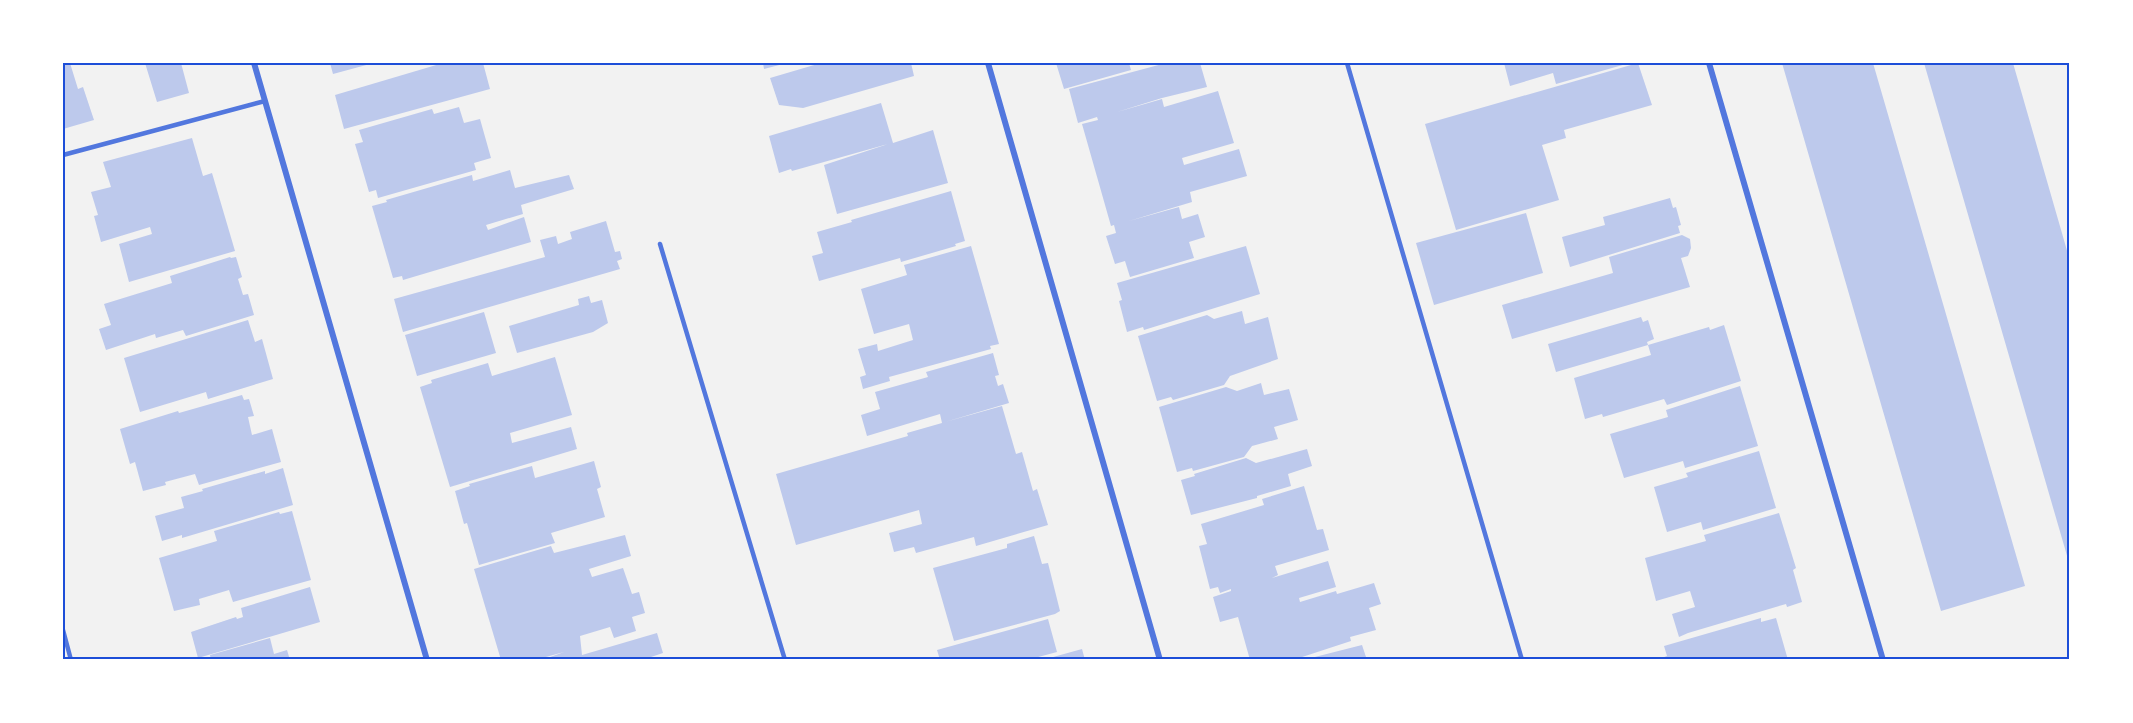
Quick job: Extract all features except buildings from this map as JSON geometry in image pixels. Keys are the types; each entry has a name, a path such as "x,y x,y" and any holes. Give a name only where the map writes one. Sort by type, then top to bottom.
{"street":[{"path":"254,63 427,660"},
{"path":"988,63 1160,660"},
{"path":"1708,63 1883,660"}],"lane":[{"path":"1347,63 1522,660"},
{"path":"63,155 265,102"},
{"path":"660,244 785,660"},
{"path":"63,630 71,660"}]}
